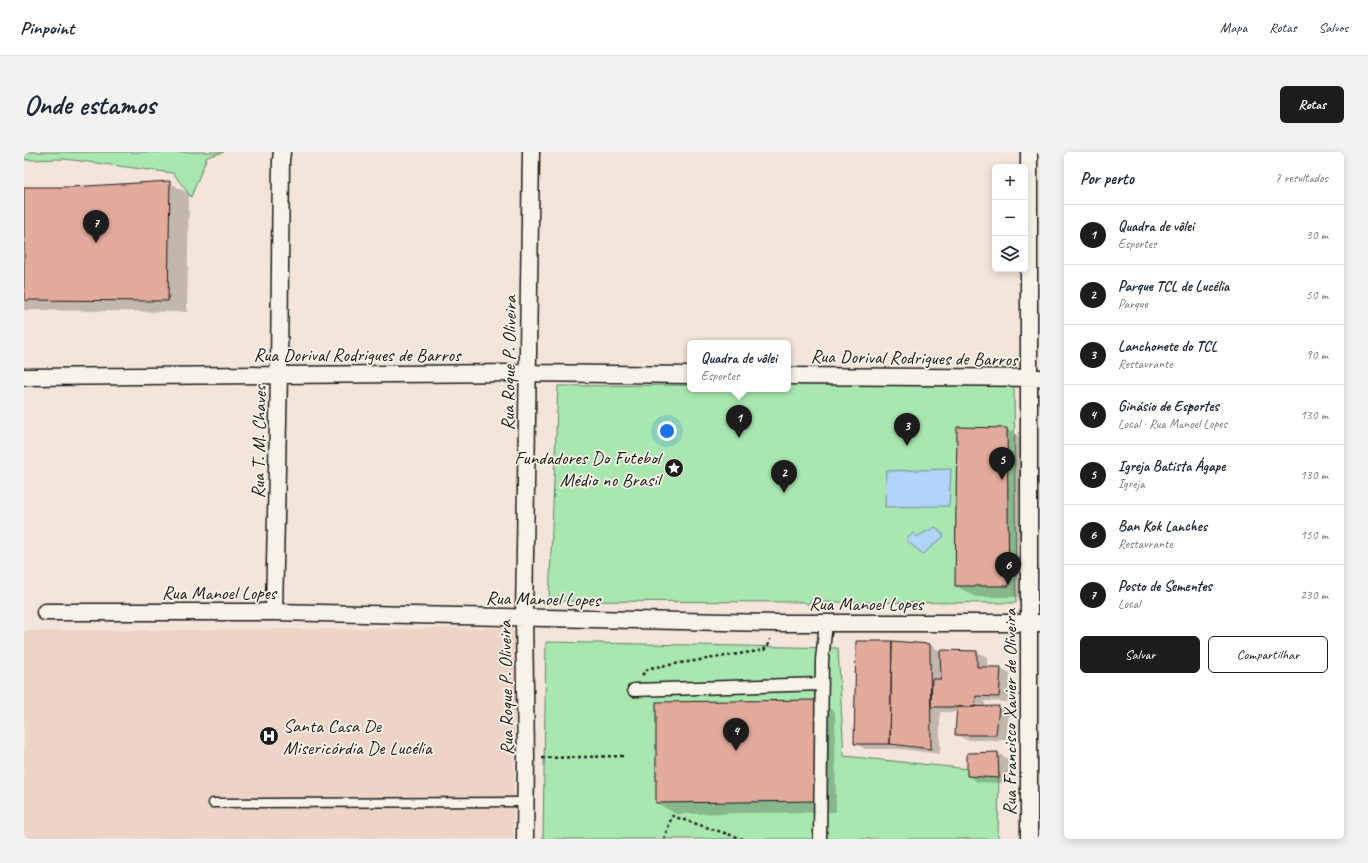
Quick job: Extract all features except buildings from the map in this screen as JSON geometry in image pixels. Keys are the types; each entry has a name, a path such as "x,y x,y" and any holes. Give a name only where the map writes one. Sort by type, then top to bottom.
{"street":[{"name":"Rua T. M. Chaves","path":"274,612 282,152"},
{"name":"Rua Roque P. Oliveira","path":"525,839 526,758 524,618 532,152"},
{"name":"Rua Francisco Xavier de Oliveira","path":"1029,152 1035,378 1035,623 1029,839"},
{"name":"Rua Dorival Rodrigues de Barros","path":"24,377 528,373 687,375"},
{"name":"Rua Dorival Rodrigues de Barros","path":"791,376 1035,378"},
{"name":"Rua Manoel Lopes","path":"45,612 274,612 774,623 1035,623"},
{"path":"820,839 822,660 826,623"},
{"path":"634,690 822,684"}],"lane":[{"path":"214,802 526,802"}],"path":[{"path":"634,690 639,684 642,676 649,668 764,650 770,642 774,623"},
{"path":"526,758 623,756"},
{"path":"664,839 672,816 744,839"}],"shaded area":[{"name":"Santa Casa De Misericórdia De Lucélia","path":"510,628 516,633 513,839 24,839 24,631"}],"green space":[{"path":"24,152 224,152 207,157 191,197 173,173 65,159 24,160"},
{"path":"1014,381 1016,603 810,602 807,604 804,602 549,601 558,386 687,385 687,392 791,392 791,384"},
{"path":"546,642 838,648 844,756 999,772 998,839 543,839"}],"water":[{"path":"951,469 949,506 885,507 886,471"},
{"path":"936,527 944,536 923,554 906,540 913,533 916,537"}],"place":[{"name":"Posto de Sementes","path":"96,243"},
{"name":"Quadra de vôlei","path":"739,438"},
{"name":"Lanchonete do TCL","path":"907,446"},
{"name":"Fundadores Do Futebol Médio no Brasil","path":"674,468"},
{"name":"Igreja Batista Ágape","path":"1002,480"},
{"name":"Parque TCL de Lucélia","path":"784,493"},
{"name":"Ban Kok Lanches","path":"1008,585"},
{"name":"Santa Casa De Misericórdia De Lucélia","path":"269,736"},
{"name":"Ginásio de Esportes","path":"736,751"}]}
